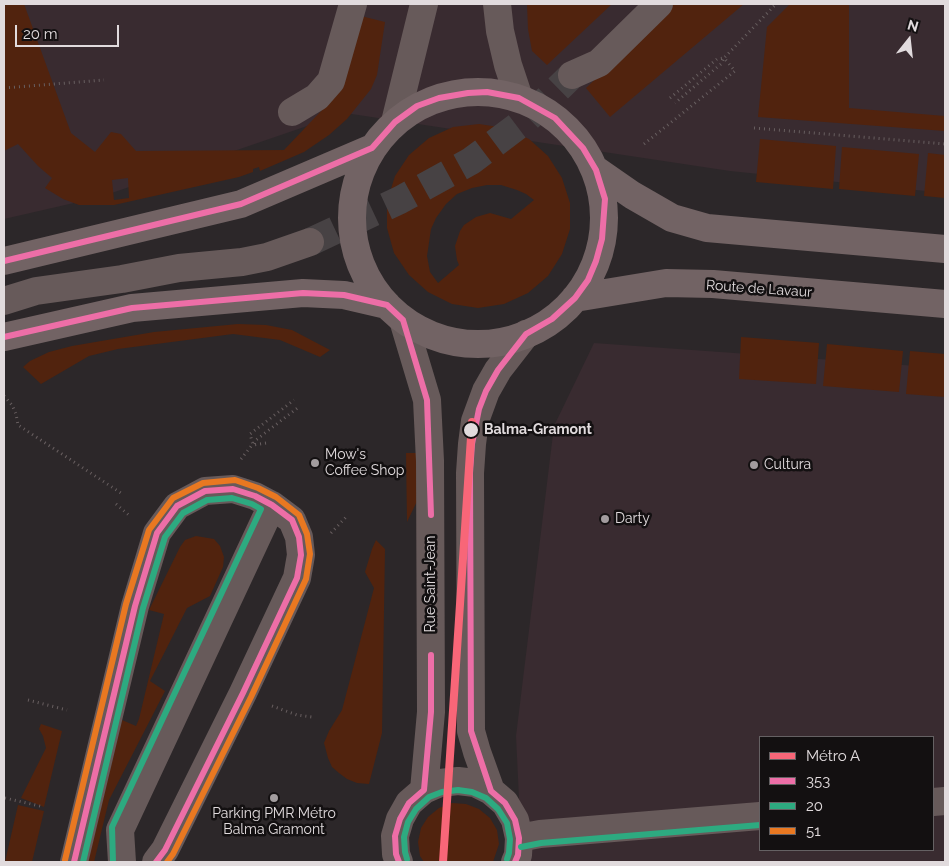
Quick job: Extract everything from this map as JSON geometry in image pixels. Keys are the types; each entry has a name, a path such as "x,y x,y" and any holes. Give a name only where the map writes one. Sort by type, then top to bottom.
{"main road":[{"path":"4,337 132,308 303,292 344,295 395,313 430,334 455,340 481,344 500,343 526,334 552,319 575,298 588,280 602,240 605,199 596,170 583,148 555,118 519,98 487,92 468,93 439,98 417,106 395,122 372,148 359,173 352,201 352,228 355,250 372,288 395,313"},
{"path":"4,261 241,204 372,148"},
{"path":"596,170 632,195 672,218 707,228 945,249"},
{"name":"Route de Lavaur","path":"575,298 666,283 713,284 945,304"}],"street":[{"path":"292,112 317,97 330,80 353,4"},
{"path":"395,122 424,4"},
{"path":"497,4 500,31 508,65 519,98"},
{"path":"572,75 599,63 659,4"},
{"path":"4,301 36,291 122,279 179,268 242,262 267,257 310,242"},
{"name":"Rue Saint-Jean","path":"395,313 427,400 431,712 424,790"},
{"path":"492,791 471,731 470,474 472,444 476,421 486,391 498,370 526,334"},
{"path":"74,862 135,606 157,533 177,506 205,490 233,489 255,496 272,505 292,520 299,537 301,555 298,578 169,842 156,862"},
{"path":"122,862 120,830 272,505"},
{"path":"399,862 396,854 395,836 400,819 409,803 424,790 440,783 458,780 475,783 492,791 505,803 515,820 517,850"},
{"path":"517,850 540,834 759,816"}],"path":[{"path":"675,104 721,64 724,58 776,4"},
{"path":"670,98 716,59 724,58"},
{"path":"644,144 735,71 724,58"},
{"path":"4,88 104,80"},
{"path":"754,128 945,144"},
{"path":"4,396 12,405 18,426 120,492"},
{"path":"252,444 250,434 294,400"},
{"path":"240,461 256,440 300,406"},
{"path":"252,444 266,443"},
{"path":"116,504 138,522"},
{"path":"28,700 67,710"},
{"path":"271,706 297,715 312,717"},
{"path":"5,798 44,807"}],"shaded area":[{"path":"4,4 945,4 945,193 730,171 345,113 100,197 4,219"},
{"path":"4,4 24,4 71,133 95,152 111,132 121,134 136,151 284,150 343,88 361,16 385,22 377,75 371,89 347,119 329,135 304,152 260,171 259,167 253,169 253,172 239,177 114,205 79,205 63,199 45,188 52,178 18,144 4,151","holes":["128,178 129,198 114,200 112,180"]},
{"path":"527,4 612,4 547,65 532,51 528,29"},
{"path":"674,4 744,4 610,117 586,88"},
{"path":"790,4 849,4 849,108 945,116 945,131 758,117 767,27"},
{"path":"479,124 505,128 529,139 548,156 562,178 570,203 570,229 562,254 548,276 528,293 504,304 478,308 452,304 428,292 409,275 394,253 387,228 387,202 395,176 409,155 429,138 453,127","holes":["501,185 526,194 534,200 511,219 490,213 476,217 464,225 455,246 459,265 438,283 430,272 427,256 431,229 436,218 446,204 457,194 472,188"]},
{"path":"760,139 836,146 833,189 756,182"},
{"path":"842,147 919,154 915,196 839,189"},
{"path":"928,153 945,155 945,198 924,196"},
{"path":"238,324 266,325 292,330 330,350 320,357 280,340 233,334 118,349 89,356 41,384 23,367 30,361 49,352 72,346 154,332"},
{"path":"741,337 819,343 816,384 739,379"},
{"path":"594,343 945,368 945,862 522,862 516,736 554,426"},
{"path":"827,344 903,351 899,392 823,386"},
{"path":"910,351 945,354 945,397 906,394"},
{"path":"406,453 419,453 420,495 407,522"},
{"path":"196,536 214,539 220,546 224,557 223,567 210,596 187,608 150,681 165,691 109,800 94,862 88,862 122,720 136,726 139,719 164,614 149,610 180,547 185,540"},
{"path":"376,540 385,549 382,733 369,784 357,783 347,779 332,767 324,743 342,710 374,588 365,572"},
{"path":"41,724 62,731 44,807 21,798 46,748 39,729"},
{"path":"452,803 466,804 479,809 490,818 497,830 499,844 493,862 424,862 420,856 418,842 421,828 428,817 439,808"},
{"path":"18,805 44,811 32,862 5,862"}],"tunnel":[{"path":"310,242 400,200 471,161 527,119 572,75"}],"metro line":[{"name":"A","path":"443,862 472,422"}],"transit line":[{"name":"353","path":"4,261 241,204 372,148 395,122 417,106 439,98 487,92 519,98 555,118 583,148 596,170 605,199 602,239 596,261 588,280 575,298 552,319 526,334 498,370 486,391 479,409 472,444 470,473 471,731 491,791 505,803 515,820 519,838 518,855 515,862"},
{"name":"353","path":"4,337 132,308 303,293 344,295 387,305 403,320 427,400 431,515"},
{"name":"51","path":"65,860 126,604 149,530 173,498 203,483 235,480 276,497 299,515 307,534 310,554 306,579 251,697 173,854 167,862"},
{"name":"353","path":"74,862 135,606 157,533 177,506 205,491 233,489 255,496 272,505 292,520 299,537 301,555 297,578 243,693 165,850 156,862"},
{"name":"20","path":"83,862 143,608 165,537 183,513 207,500 232,498 252,504 261,509 112,827 113,862"},
{"name":"353","path":"399,862 396,854 395,836 400,819 409,803 424,790 431,712 431,655"},
{"name":"20","path":"407,859 404,837 408,822 416,809 429,797 442,792 458,790 472,792 486,798 498,809 507,823 510,839 507,859"},
{"name":"20","path":"521,847 541,843 759,825"}],"place":[{"name":"Balma-Gramont","path":"471,430"},
{"name":"Mow's Coffee Shop","path":"315,463"},
{"name":"Cultura","path":"754,465"},
{"name":"Darty","path":"605,519"},
{"name":"Parking PMR Métro Balma Gramont","path":"274,798"}]}
